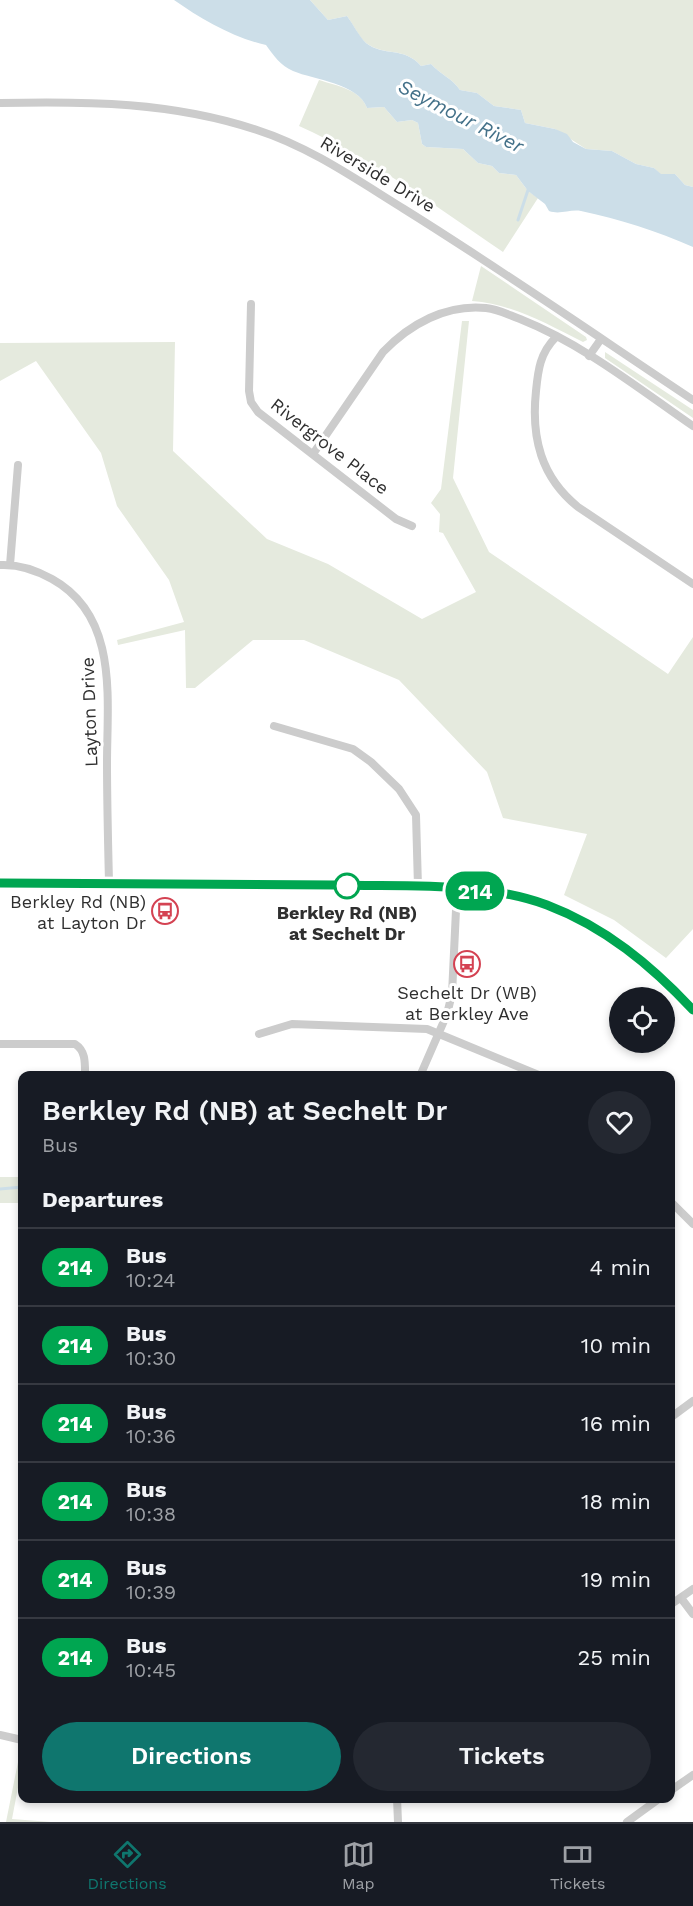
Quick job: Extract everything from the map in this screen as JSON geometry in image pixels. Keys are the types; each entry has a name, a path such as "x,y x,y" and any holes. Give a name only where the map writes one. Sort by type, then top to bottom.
{"street":[{"name":"Riverside Drive","path":"0,103 85,101 119,103 213,117 259,130 322,158 460,242 693,400"},
{"name":"Rivergrove Place","path":"251,304 249,391 251,402 258,412 396,519 412,526"},
{"path":"313,454 383,352 411,327 453,310 487,308 537,326 589,356 693,426"},
{"path":"556,337 539,362 534,415 538,452 550,476 561,493 578,507 693,584"},
{"path":"589,356 601,339"},
{"path":"10,565 18,465"},
{"name":"Layton Drive","path":"0,565 10,565 39,573 69,590 82,604 98,632 107,677 109,882"},
{"path":"274,726 353,749 371,762 399,789 416,815 418,887"},
{"path":"0,883 109,882 418,887 501,893 545,904 572,915 633,953 693,1010"},
{"path":"422,1071 447,1014 454,984 457,889"},
{"path":"259,1034 292,1024 406,1026 439,1032 529,1071"},
{"path":"0,1044 75,1044 82,1048 85,1071"},
{"path":"675,1206 693,1224"},
{"path":"675,1414 693,1401"},
{"path":"675,1602 693,1589"},
{"path":"681,1598 693,1614"},
{"path":"0,1735 18,1739"},
{"path":"675,1788 693,1775"},
{"path":"397,1803 398,1822"},
{"path":"627,1822 653,1803"}],"shaded area":[{"path":"310,0 693,0 693,187 685,185 675,174 660,174 654,168 636,164 612,151 586,149 555,129 525,123 521,110 494,106 477,93 460,90 431,64 421,66 408,56 380,50 366,43 347,16 328,20"},
{"path":"319,80 353,92 359,96 367,108 384,107 397,122 412,120 418,123 422,144 426,147 463,149 478,163 492,166 499,173 516,175 528,191 538,198 503,252 378,169 299,126"},
{"path":"481,266 586,337 587,340 583,342 543,322 502,306 472,301"},
{"path":"462,321 469,321 453,478 489,552 668,674 693,637 693,929 666,958 614,920 564,895 587,834 503,818 487,772 399,680 304,640 253,640 195,688 186,688 185,630 118,645 117,640 184,622 169,580 117,506 101,453 36,361 0,381 0,343 175,342 173,451 267,539 328,564 422,619 476,592 443,533 439,532 440,514 431,503 441,489"},
{"path":"605,352 693,410 693,418 605,358"},
{"path":"0,1177 18,1177 18,1203 0,1203"},
{"path":"18,1762 18,1787 12,1819 51,1822 6,1822"}],"water":[{"name":"Seymour River","path":"174,0 310,0 328,20 347,16 366,43 380,50 408,56 421,66 431,64 460,90 477,93 494,106 521,110 525,123 567,134 573,142 586,149 612,151 636,164 654,168 661,174 675,174 685,185 693,187 693,247 652,231 595,214 577,211 549,211 545,204 528,191 516,175 499,173 492,166 478,163 463,149 426,147 422,144 418,123 412,120 397,122 384,107 367,108 355,93 345,88 289,69 266,45 242,38 218,27"}],"waterway":[{"path":"518,220 529,187"},
{"path":"0,1189 18,1187"}],"bus line":[{"name":"214","path":"0,883 182,882 418,887 501,893 545,904 572,915 598,930 633,953 670,985 693,1010"}],"place":[{"name":"Berkley Rd (NB) at Sechelt Dr","path":"347,886"},
{"name":"Berkley Rd (NB) at Layton Dr","path":"165,911"},
{"name":"Sechelt Dr (WB) at Berkley Ave","path":"467,964"}]}
